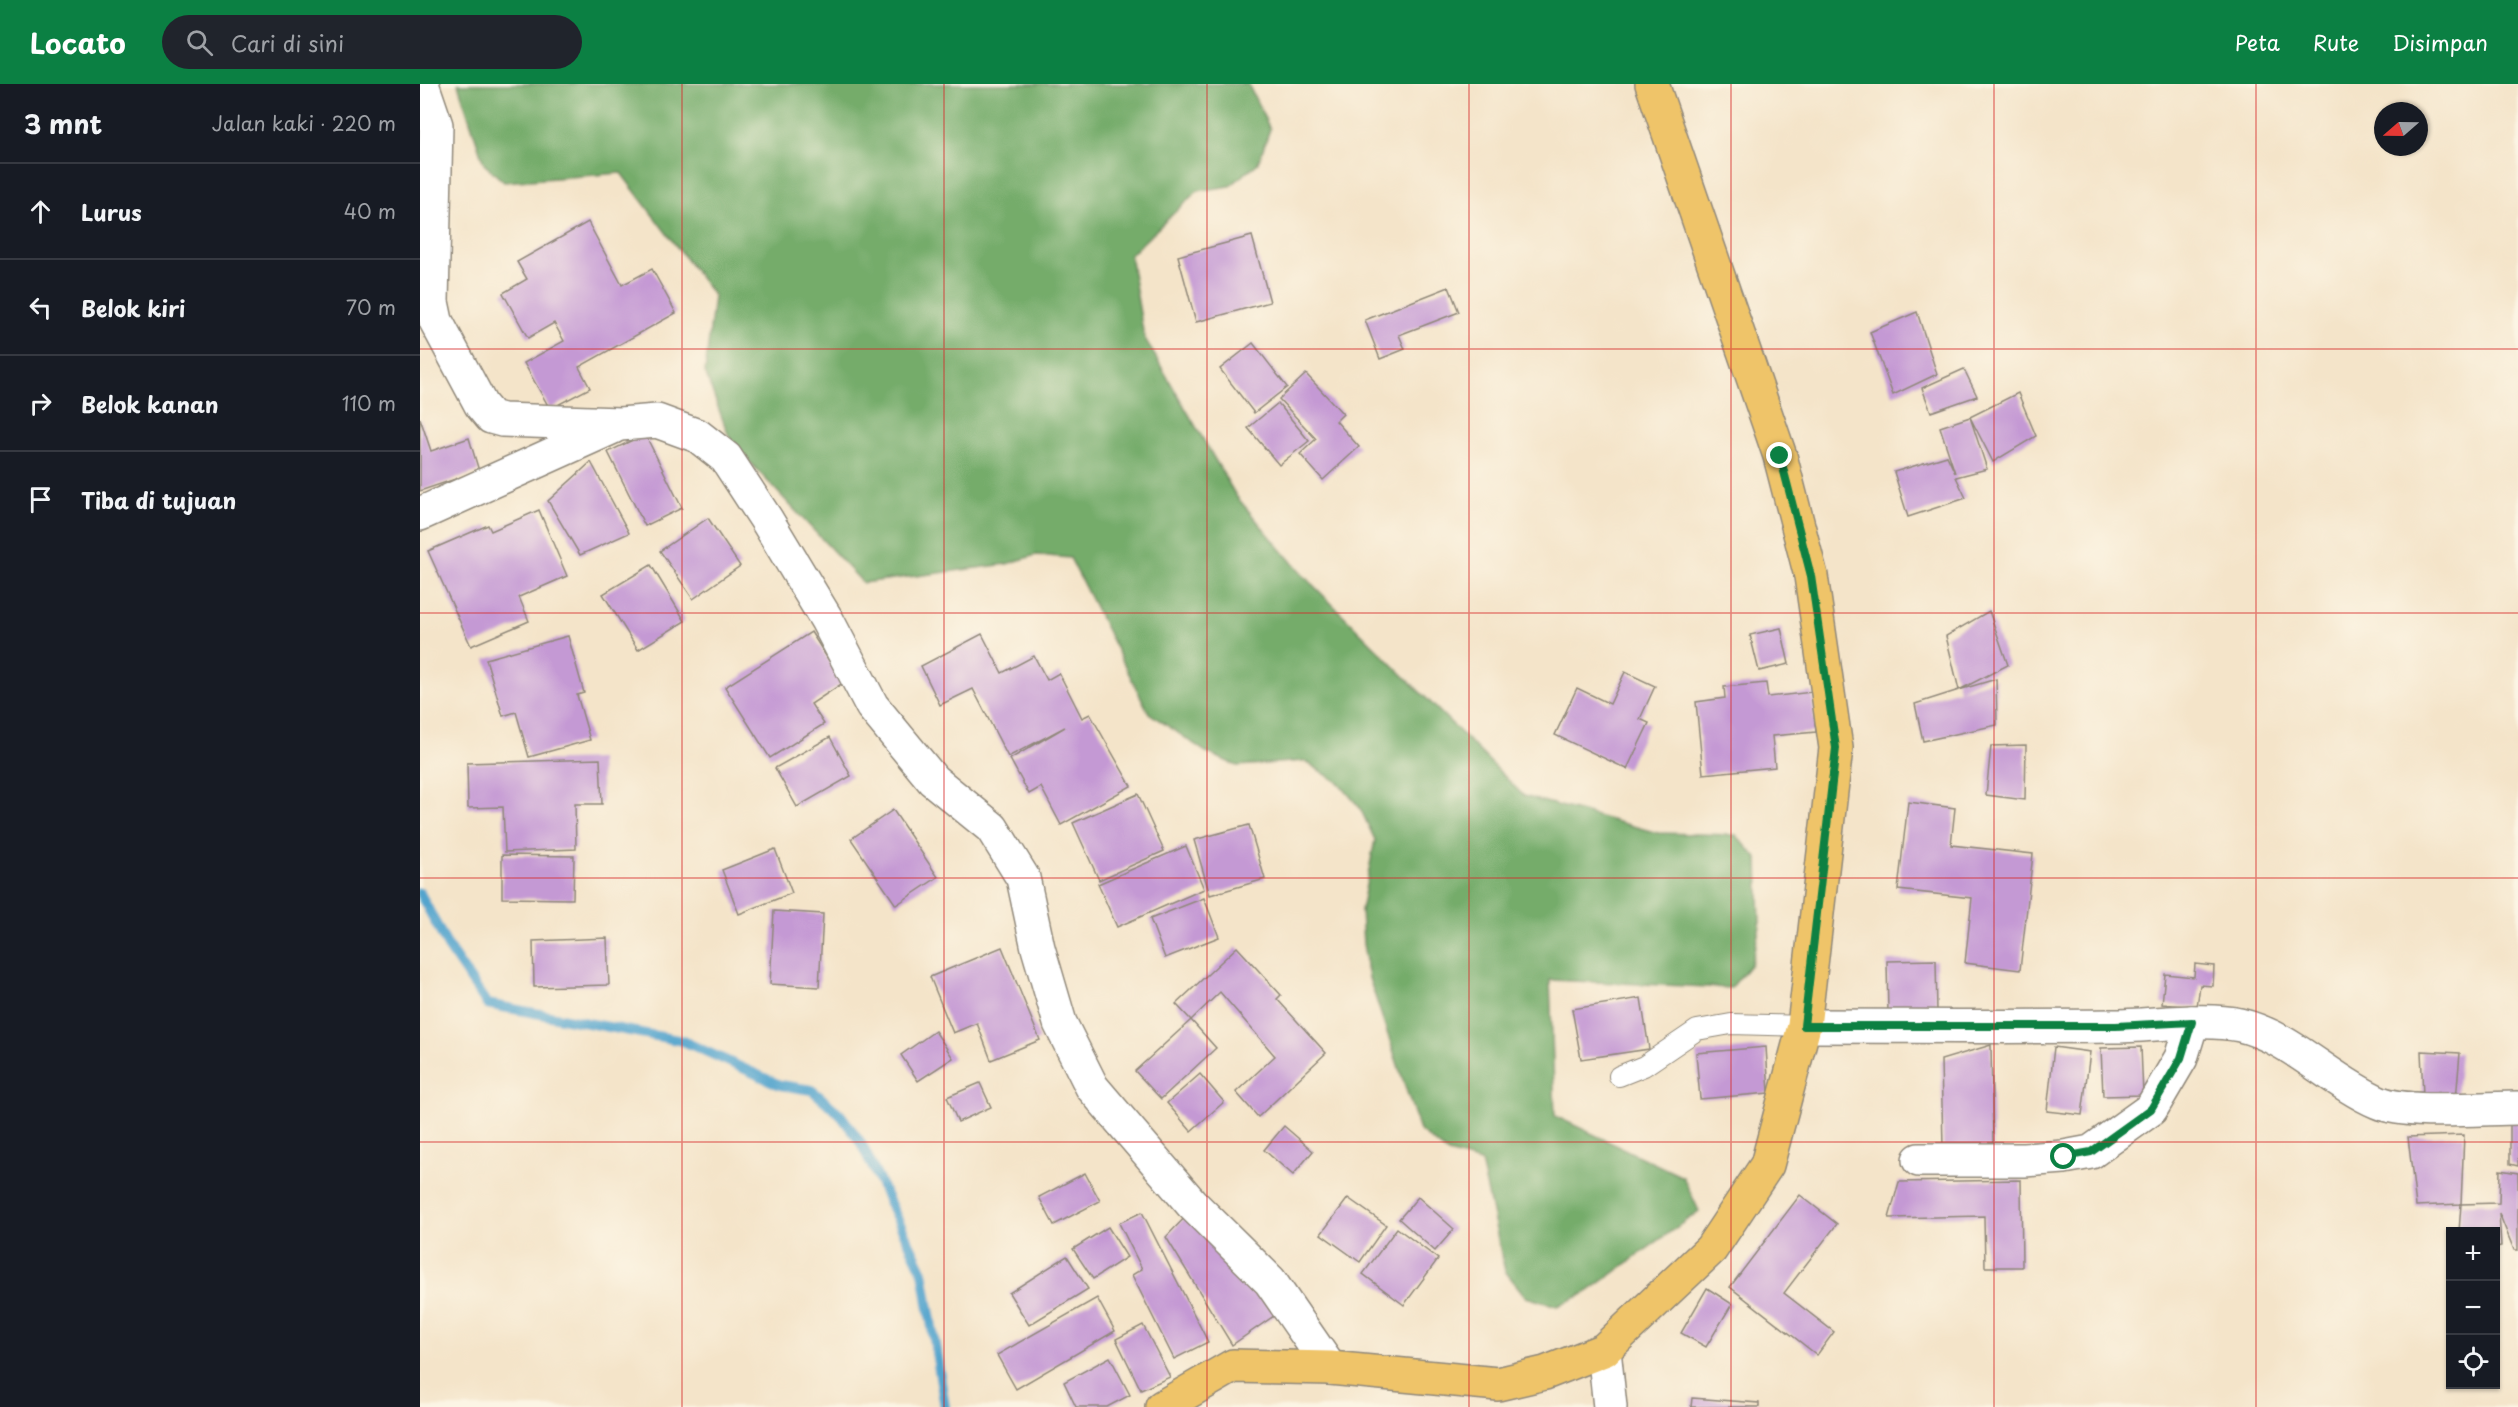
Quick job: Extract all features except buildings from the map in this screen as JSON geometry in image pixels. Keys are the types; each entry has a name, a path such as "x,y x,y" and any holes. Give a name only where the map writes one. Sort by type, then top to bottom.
{"main road":[{"path":"1162,1407 1233,1366 1330,1368 1498,1384 1545,1373 1604,1350 1711,1249 1767,1165 1804,1026 1836,748 1811,576 1780,456 1652,84"}],"street":[{"path":"422,84 436,125 432,302 436,321 481,405 491,417 501,420 620,424 657,421 698,436 726,458 827,620 872,706 933,780 992,828 1023,878 1038,948 1060,1023 1092,1087 1192,1204 1270,1281 1330,1368"},
{"path":"420,514 620,424"},
{"path":"1804,1026 2116,1026 2192,1022 2240,1025 2276,1039 2346,1086 2380,1103 2407,1108 2518,1108"},
{"path":"1919,1160 2024,1160 2091,1152 2151,1109 2181,1058 2192,1022"},
{"path":"1604,1350 1610,1407"}],"lane":[{"path":"1619,1076 1644,1066 1697,1030 1731,1024 1804,1026"}],"green space":[{"path":"458,84 1248,84 1270,129 1258,163 1230,186 1197,191 1130,255 1144,337 1236,496 1301,573 1524,796 1658,833 1736,835 1758,859 1760,926 1751,964 1731,988 1550,980 1555,1116 1683,1177 1699,1211 1586,1293 1557,1306 1526,1297 1505,1271 1481,1162 1448,1153 1420,1131 1369,978 1363,944 1361,910 1375,840 1360,808 1339,783 1305,761 1237,766 1206,752 1149,713 1070,558 1036,555 1007,564 863,583 731,442 705,372 714,296 621,173 504,182 484,164"}],"waterway":[{"path":"420,893 448,947 487,1004 683,1041 780,1085 812,1090 840,1114 861,1143 923,1272 945,1407"}],"route":[{"path":"1780,456 1811,576 1836,748 1804,1026 2116,1026 2192,1022 2181,1058 2151,1109 2091,1152 2064,1157"}]}
